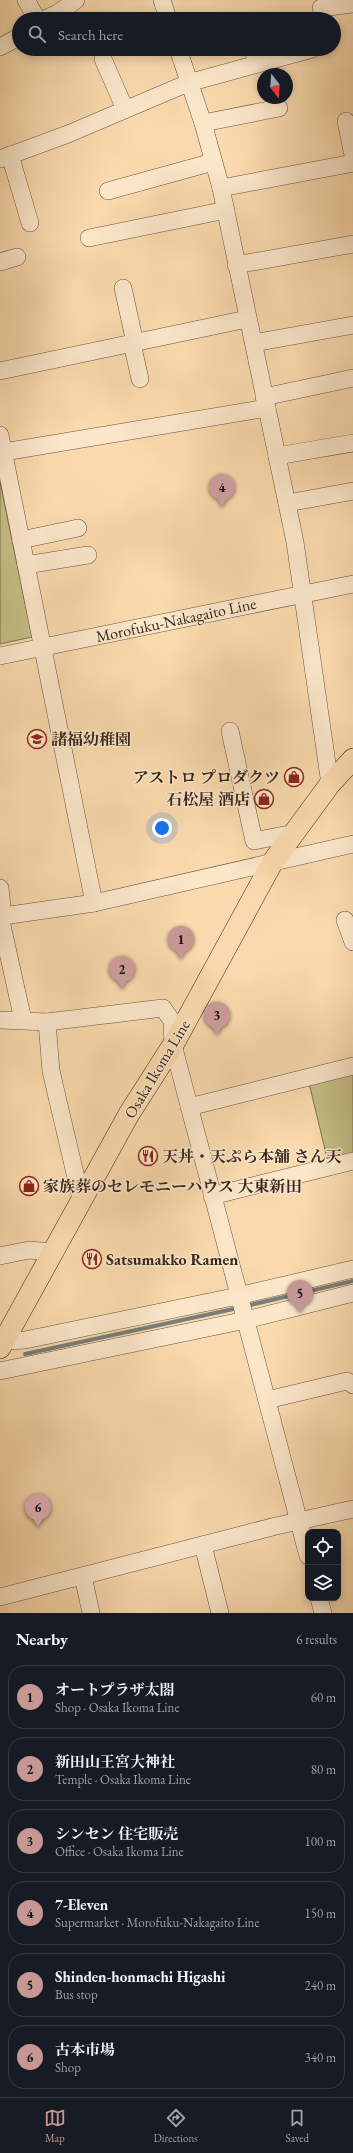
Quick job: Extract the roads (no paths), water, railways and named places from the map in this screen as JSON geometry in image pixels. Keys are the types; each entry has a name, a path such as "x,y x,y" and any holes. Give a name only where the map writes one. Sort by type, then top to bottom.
{"main road":[{"name":"Osaka Ikoma Line","path":"2,1344 129,1114 173,1045 272,863 330,784 353,759"}],"street":[{"path":"26,0 33,12"},
{"path":"59,12 76,0"},
{"path":"162,0 166,12"},
{"path":"321,9 353,4"},
{"path":"0,47 12,41"},
{"path":"180,56 188,83 203,123 221,188 247,319 254,343 287,502 295,542 330,784"},
{"path":"32,226 5,157 68,134 255,56"},
{"path":"103,59 125,109"},
{"path":"203,123 279,108"},
{"path":"346,121 353,155"},
{"path":"108,191 213,162"},
{"path":"221,188 353,163"},
{"path":"89,238 226,210"},
{"path":"236,265 353,244"},
{"path":"0,262 17,257"},
{"path":"123,288 140,379"},
{"path":"0,371 247,319"},
{"path":"254,343 353,325"},
{"path":"4,452 266,403 353,378"},
{"path":"0,435 94,903"},
{"path":"277,456 353,442"},
{"path":"287,502 353,491"},
{"path":"21,540 78,528"},
{"path":"26,565 88,555"},
{"name":"Morofuku-Nakagaito Line","path":"0,656 353,584"},
{"path":"230,731 254,841 295,833"},
{"path":"3,916 94,903 353,844"},
{"path":"0,888 3,916 0,921 23,1020"},
{"path":"345,920 353,942"},
{"path":"0,1020 47,1022 163,1008 172,1021 173,1045 305,1545"},
{"path":"47,1022 51,1071 81,1199"},
{"path":"189,1107 353,1066"},
{"path":"212,1196 353,1161"},
{"path":"0,1256 29,1250 52,1252"},
{"path":"0,1371 242,1308 353,1268"},
{"path":"2,1344 353,1293"},
{"path":"267,1400 347,1381 353,1385"},
{"path":"0,1597 203,1545 353,1509"},
{"path":"203,1545 220,1613"},
{"path":"83,1576 91,1613"},
{"path":"320,1601 324,1613"}],"waterway":[{"path":"246,1306 353,1281"},
{"path":"25,1354 238,1308"}],"place":[{"name":"7-Eleven","path":"222,507"},
{"name":"諸福幼稚園","path":"37,739"},
{"name":"アストロ プロダクツ","path":"294,777"},
{"name":"石松屋 酒店","path":"264,799"},
{"name":"オートプラザ太閤","path":"181,959"},
{"name":"新田山王宮大神社","path":"122,989"},
{"name":"シンセン 住宅販売","path":"217,1035"},
{"name":"天丼・天ぷら本舗 さん天","path":"148,1156"},
{"name":"家族葬のセレモニーハウス 大東新田","path":"29,1186"},
{"name":"Satsumakko Ramen","path":"92,1259"},
{"name":"Shinden-honmachi Higashi","path":"300,1313"},
{"name":"古本市場","path":"38,1527"}]}
